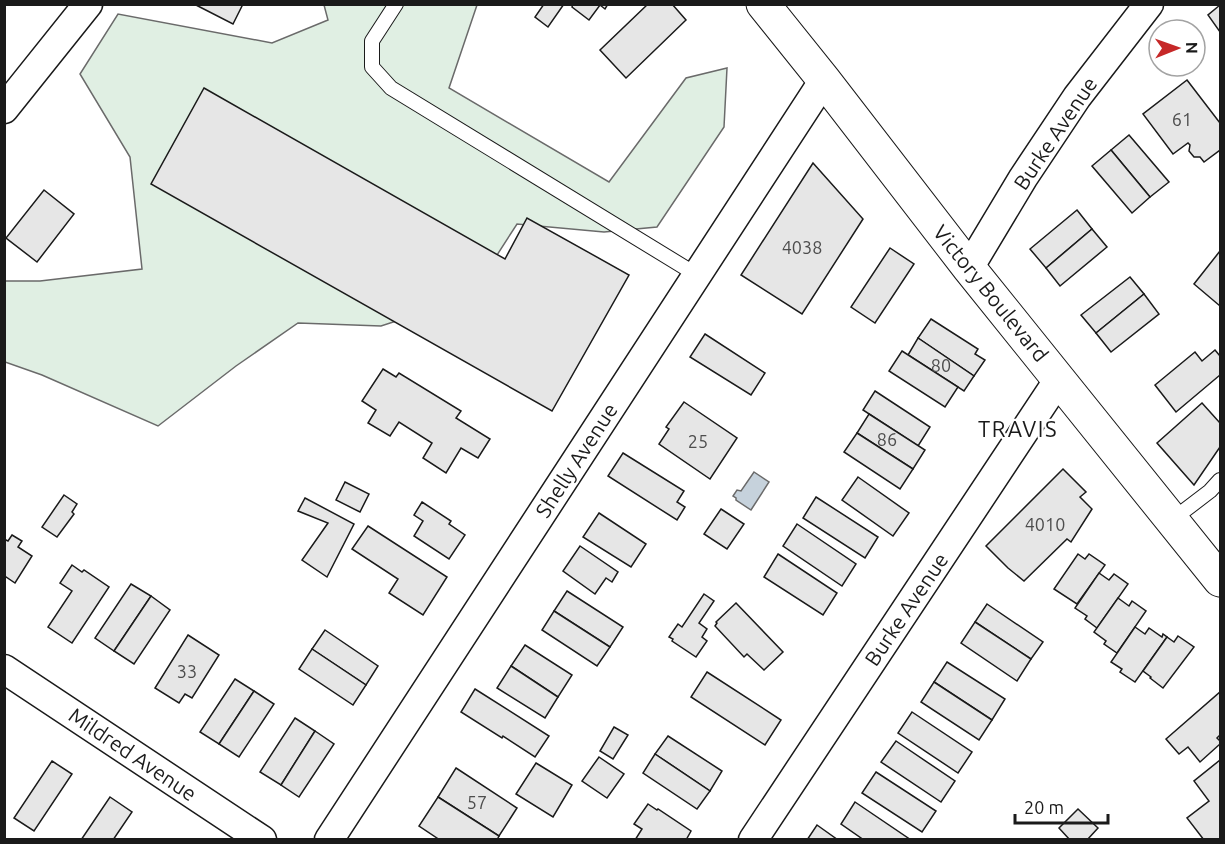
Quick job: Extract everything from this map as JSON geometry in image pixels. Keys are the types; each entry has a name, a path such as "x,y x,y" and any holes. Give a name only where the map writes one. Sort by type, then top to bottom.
{"main road":[{"name":"Victory Boulevard","path":"763,4 969,268 1221,580"}],"street":[{"path":"4,109 88,4"},
{"name":"Burke Avenue","path":"969,268 1023,178 1077,97 1149,4"},
{"name":"Shelly Avenue","path":"328,840 824,80"},
{"name":"Burke Avenue","path":"753,840 1059,379"},
{"name":"Mildred Avenue","path":"4,669 262,840"}],"lane":[{"path":"396,4 372,41 372,67 391,87 697,275"},
{"path":"1172,520 1221,480"}],"green space":[{"path":"324,5 477,5 449,88 609,182 686,78 727,68 724,127 657,227 604,232 517,224 470,297 381,326 298,323 236,366 158,426 42,375 5,362 5,281 40,281 142,269 130,157 80,74 118,14 272,43 328,20"}],"shaded area":[{"path":"754,472 769,482 751,510 733,496 737,490 741,491"}],"building":[{"path":"194,4 243,4 233,24"},
{"path":"544,4 564,4 548,27 535,17"},
{"path":"573,4 608,4 605,9 600,5 589,20 572,7"},
{"path":"648,4 672,4 686,20 626,78 600,50"},
{"path":"1220,5 1220,32 1208,15"},
{"path":"1187,80 1220,123 1220,150 1204,162 1200,157 1194,157 1189,151 1188,143 1173,154 1143,114"},
{"path":"204,88 505,259 527,218 629,275 552,411 151,184"},
{"path":"1129,135 1169,182 1150,197 1111,150"},
{"path":"1111,150 1150,197 1132,213 1092,166"},
{"path":"813,163 863,219 802,314 741,275"},
{"path":"44,190 74,214 37,262 6,238"},
{"path":"1077,210 1092,229 1046,268 1030,249"},
{"path":"1092,229 1107,247 1060,286 1046,268"},
{"path":"890,248 914,264 875,323 851,307"},
{"path":"1220,251 1220,306 1194,284"},
{"path":"1130,277 1144,294 1096,333 1081,315"},
{"path":"1144,294 1159,314 1111,352 1096,333"},
{"path":"931,319 978,349 975,354 985,360 974,376 918,338"},
{"path":"705,334 765,373 751,395 690,357"},
{"path":"918,338 974,376 964,391 908,355"},
{"path":"1215,350 1220,356 1220,375 1176,412 1155,385 1195,352 1202,361"},
{"path":"902,351 958,387 945,407 889,371"},
{"path":"383,369 396,377 399,373 461,411 456,418 490,439 478,458 461,448 446,473 423,458 432,443 399,422 390,436 368,423 376,410 362,401"},
{"path":"875,391 930,427 918,446 863,410"},
{"path":"684,402 737,438 710,479 659,444 669,429 666,427"},
{"path":"1202,403 1220,423 1220,447 1194,485 1157,443"},
{"path":"869,414 925,450 913,469 857,433"},
{"path":"857,433 913,469 900,489 844,452"},
{"path":"623,453 684,491 677,502 685,507 677,520 608,476"},
{"path":"1063,469 1086,492 1080,497 1092,509 1071,542 1067,539 1024,581 986,546"},
{"path":"858,477 909,513 893,536 842,500"},
{"path":"345,482 369,494 360,512 336,500"},
{"path":"64,495 77,504 72,512 74,514 57,537 42,527"},
{"path":"816,497 878,537 865,558 803,518"},
{"path":"305,498 354,524 327,577 302,560 328,523 298,511"},
{"path":"422,502 451,521 449,524 465,535 449,559 414,536 423,521 414,515"},
{"path":"721,509 744,524 727,549 704,534"},
{"path":"599,513 646,544 631,567 583,537"},
{"path":"797,524 856,564 842,586 783,546"},
{"path":"368,526 447,577 423,615 389,593 398,579 352,549"},
{"path":"12,535 22,541 18,547 32,556 15,583 6,577 4,579 4,539 8,541"},
{"path":"580,546 618,572 612,582 606,578 595,594 563,571"},
{"path":"778,554 837,593 823,615 764,577"},
{"path":"1078,554 1085,559 1089,554 1105,565 1077,604 1054,589"},
{"path":"72,565 82,572 84,570 109,587 72,643 48,627 72,591 60,583"},
{"path":"1099,573 1109,580 1114,574 1128,584 1097,628 1085,619 1087,616 1075,608"},
{"path":"131,584 151,596 114,651 95,638"},
{"path":"567,591 623,627 610,647 554,611"},
{"path":"704,594 714,601 699,623 707,629 702,637 707,641 696,657 669,637 678,624 682,627"},
{"path":"151,596 170,610 134,664 114,651"},
{"path":"1118,598 1129,606 1132,601 1146,611 1117,653 1104,644 1106,641 1094,632"},
{"path":"736,603 783,652 764,670 747,654 744,657 715,626 716,622"},
{"path":"987,604 1043,642 1031,659 975,622"},
{"path":"554,611 610,647 597,666 542,630"},
{"path":"975,622 1031,659 1017,681 961,643"},
{"path":"1135,627 1145,634 1149,628 1162,637 1163,634 1167,637 1135,682 1120,672 1122,669 1111,662"},
{"path":"325,630 378,666 366,685 312,649"},
{"path":"188,635 219,655 192,698 185,694 179,703 155,688"},
{"path":"1178,636 1194,647 1163,688 1143,671 1167,637 1174,642"},
{"path":"525,645 572,675 558,697 511,666"},
{"path":"312,649 366,685 353,705 299,669"},
{"path":"947,662 1005,699 992,720 934,682"},
{"path":"511,666 558,697 545,718 497,688"},
{"path":"707,672 781,720 765,745 691,697"},
{"path":"235,679 254,691 219,744 200,732"},
{"path":"934,682 992,720 979,740 921,702"},
{"path":"475,689 549,736 535,757 461,712"},
{"path":"254,691 274,704 239,757 219,744"},
{"path":"1220,692 1220,735 1217,738 1220,744 1200,762 1188,747 1179,754 1166,739"},
{"path":"912,712 972,752 958,773 898,733"},
{"path":"295,718 315,731 281,785 260,772"},
{"path":"614,727 628,735 613,759 600,751"},
{"path":"315,731 334,744 299,797 281,785"},
{"path":"668,736 722,771 710,791 655,754"},
{"path":"896,741 955,781 941,802 881,762"},
{"path":"655,754 710,791 697,809 643,773"},
{"path":"599,757 624,774 607,798 582,781"},
{"path":"1220,760 1220,840 1204,840 1187,818 1209,801 1194,781"},
{"path":"52,761 72,774 34,831 14,818"},
{"path":"536,763 572,785 553,817 516,794"},
{"path":"456,768 517,808 499,836 438,797"},
{"path":"876,772 936,811 922,832 862,793"},
{"path":"110,797 132,812 113,840 81,840"},
{"path":"438,797 499,836 497,840 440,840 419,826"},
{"path":"855,802 911,840 864,840 841,824"},
{"path":"648,804 691,831 686,840 635,840 642,829 634,824"},
{"path":"1078,809 1098,828 1087,840 1070,840 1059,828"},
{"path":"817,825 838,840 807,840"}],"district":[{"name":"TRAVIS","path":"1018,428"}]}
